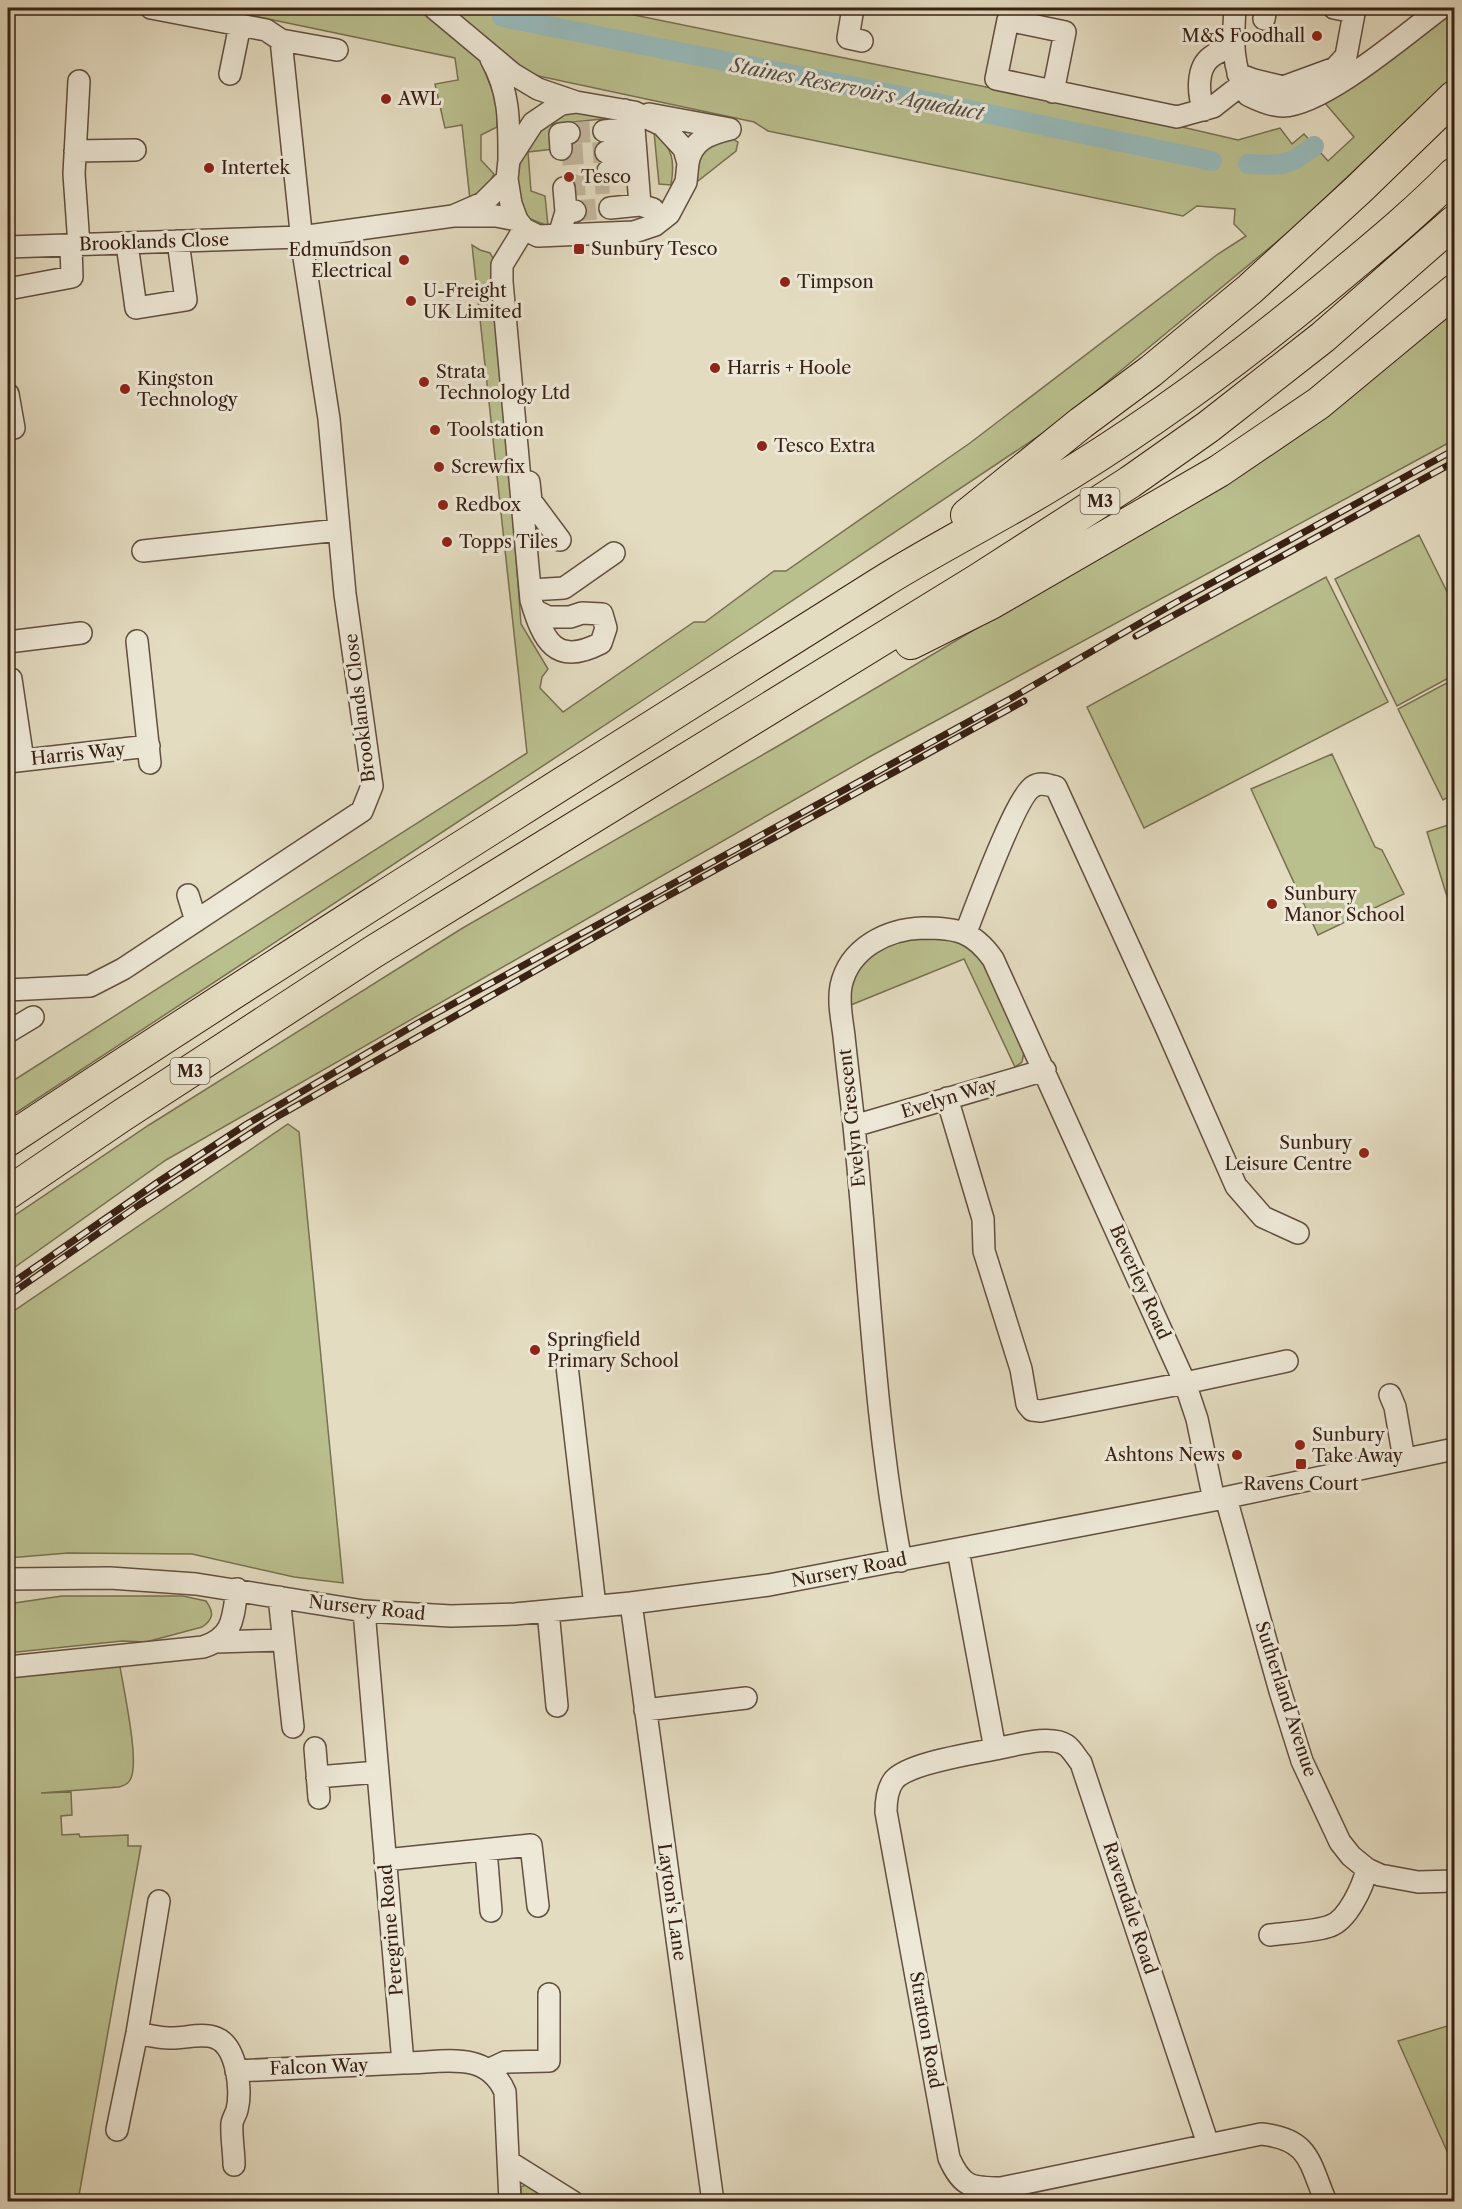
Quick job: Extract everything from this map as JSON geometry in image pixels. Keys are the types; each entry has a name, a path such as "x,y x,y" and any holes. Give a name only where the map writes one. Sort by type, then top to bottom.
{"highway":[{"name":"M3","path":"891,576 1081,423 1151,371 1250,289 1455,97"},
{"name":"M3","path":"8,1140 223,998 891,576 1049,486 1180,401 1302,307 1420,209 1455,174"},
{"name":"M3","path":"8,1193 121,1116 373,952 978,580 1130,482 1188,441 1323,337 1455,222"},
{"name":"M3","path":"717,741 990,603 1219,471 1319,403 1455,291"}],"street":[{"path":"151,8 266,30 281,40 337,50"},
{"path":"434,8 513,74 538,89 576,102 635,155 653,209 663,205 671,195 687,166 684,149 662,125 635,155 607,168"},
{"path":"853,8 848,39 862,41"},
{"path":"1235,8 1233,46 1240,79 1248,95 1282,106 1308,100 1341,82 1441,8"},
{"path":"1240,79 1283,87 1335,68 1346,56 1348,9"},
{"path":"231,74 240,25"},
{"name":"Brooklands Close","path":"8,990 90,986 123,969 362,811 372,786 345,594 329,419 301,237 281,40"},
{"path":"1204,110 1199,97 1205,65 1211,57 1233,46"},
{"path":"489,56 501,76 507,100 511,204 520,224 502,265 502,282 532,600 564,588 614,553"},
{"path":"1053,92 1178,117 1213,107 1240,79"},
{"path":"8,289 72,277 75,246 74,174 79,81"},
{"path":"453,216 483,203 508,170 533,123 561,104 576,102"},
{"path":"453,216 496,216 520,224 538,236 634,232 655,225 669,214 679,200 686,182 690,152 696,144 709,134 730,129 691,120 635,155 607,168"},
{"path":"75,151 135,150"},
{"path":"607,168 635,155"},
{"path":"559,235 569,202"},
{"name":"Brooklands Close","path":"8,247 301,237 453,216"},
{"path":"127,244 136,308 186,300 178,242"},
{"path":"8,394 14,428 8,429"},
{"path":"518,455 527,467 531,501 560,540"},
{"path":"143,551 339,530"},
{"path":"8,642 81,633"},
{"name":"Harris Way","path":"15,761 150,754 137,641"},
{"path":"11,679 15,761"},
{"path":"1045,1070 993,959 983,945 966,932 1002,841 1027,791 1035,785 1046,784 1056,787 1166,1025 1236,1186 1263,1217 1298,1233"},
{"path":"188,895 196,921"},
{"name":"Evelyn Crescent","path":"901,1561 888,1495 854,1126 840,1009 841,987 849,964 865,946 883,936 904,929 925,928 966,932"},
{"path":"8,1032 33,1017"},
{"name":"Evelyn Way","path":"854,1126 1045,1070"},
{"name":"Beverley Road","path":"1045,1070 1185,1383 1220,1499"},
{"path":"947,1098 983,1219 984,1251 1021,1369 1028,1404 1032,1410 1041,1411 1287,1361"},
{"path":"567,1366 595,1606"},
{"path":"1390,1395 1395,1407 1404,1459"},
{"name":"Nursery Road","path":"8,1579 110,1578 237,1589 364,1611 451,1616 515,1614 769,1586 1220,1499 1455,1449"},
{"name":"Sutherland Avenue","path":"1220,1499 1302,1761 1340,1842 1366,1869 1380,1875 1418,1882 1455,1881"},
{"path":"958,1550 995,1749"},
{"path":"216,1642 224,1636 232,1621 237,1589"},
{"path":"279,1597 293,1727"},
{"name":"Layton's Lane","path":"631,1603 713,2202"},
{"name":"Peregrine Road","path":"364,1611 403,2063"},
{"path":"548,1611 556,1707"},
{"path":"8,1667 193,1648 216,1642 284,1640"},
{"path":"645,1710 746,1698"},
{"name":"Ravendale Road","path":"995,1749 1038,1741 1058,1741 1071,1749 1081,1763 1208,2144"},
{"path":"315,1748 318,1787 378,1772"},
{"name":"Stratton Road","path":"995,1749 906,1770 894,1781 887,1796 886,1812 949,2158 955,2171 964,2181 976,2188 1001,2188 1261,2134 1279,2136 1295,2143 1306,2153 1326,2202"},
{"path":"385,1860 531,1845 538,1906"},
{"path":"486,1850 491,1911"},
{"path":"1270,1935 1331,1926 1345,1913 1363,1885 1366,1869"},
{"path":"117,2130 137,2033 159,1901"},
{"path":"490,2070 505,2062 549,2061 549,1994"},
{"path":"137,2033 169,2038 215,2037 231,2051 236,2071 237,2110 232,2121 234,2165"},
{"path":"403,2063 467,2061 480,2064 500,2080 505,2092 510,2202"},
{"name":"Falcon Way","path":"236,2071 403,2063"},
{"path":"508,2162 573,2202"}],"green space":[{"path":"216,8 600,8 1238,140 1280,128 1292,144 1304,134 1328,161 1354,137 1324,102 1409,45 1454,9 1454,76 1291,230 1055,425 690,669 8,1118 8,1084 527,753 472,245 490,253 494,260 521,624 548,669 542,677 540,688 563,712 694,622 705,622 774,571 786,571 970,443 1218,254 1246,236 1234,224 1235,209 1197,206 1183,216 768,131 754,122 482,64 497,103 497,127 481,135 481,160 494,174 486,188 470,200 462,125 445,128 435,84 458,80 455,58"},
{"path":"570,109 621,117 564,123 554,149 528,152 531,191 545,196 548,226 528,218 518,206 514,163 525,140"},
{"path":"654,132 669,149 673,169 671,185 659,184"},
{"path":"728,136 738,142 736,151 689,188 702,152"},
{"path":"1454,312 1454,440 871,756 166,1160 8,1272 8,1220 149,1125 461,929 778,746 1281,448 1358,391"},
{"path":"1419,535 1454,606 1454,675 1397,706 1335,579"},
{"path":"1326,577 1388,702 1144,828 1087,707"},
{"path":"1454,679 1454,794 1443,800 1398,709"},
{"path":"1332,754 1375,847 1382,850 1404,894 1318,935 1251,789"},
{"path":"1454,823 1454,919 1427,832"},
{"path":"904,929 983,945 1024,1052 1022,1062 1015,1067 964,959 841,1009 849,964"},
{"path":"288,1124 299,1132 343,1583 294,1577 192,1554 68,1553 8,1558 8,1315"},
{"path":"62,1596 183,1596 206,1601 212,1615 202,1627 146,1642 122,1641 8,1653 8,1604"},
{"path":"119,1661 133,1752 130,1780 119,1787 41,1793 71,1792 72,1815 61,1816 62,1835 79,1834 80,1837 128,1835 128,1846 141,1846 78,2201 8,2201 8,1674"},
{"path":"1454,2024 1454,2167 1398,2041"},
{"path":"527,2184 557,2201 521,2201 521,2187"}],"waterway":[{"name":"Staines Reservoirs Aqueduct","path":"502,17 932,102 1212,161"},
{"name":"Staines Reservoirs Aqueduct","path":"1248,164 1283,164 1314,146"}],"tunnel":[{"path":"569,133 604,131"},
{"path":"562,155 606,152"},
{"path":"564,186 609,183"},
{"path":"575,211 610,208"}],"railway":[{"path":"8,1286 161,1180 247,1124 418,1023 1010,699 1173,604 1454,450"},
{"path":"1136,636 1454,462"},
{"path":"8,1296 139,1205 273,1119 655,903 1024,701"}],"place":[{"name":"M&S Foodhall","path":"1317,36"},
{"name":"AWL","path":"386,99"},
{"name":"Intertek","path":"209,168"},
{"name":"Tesco","path":"569,177"},
{"name":"Sunbury Tesco","path":"579,249"},
{"name":"Edmundson Electrical","path":"404,260"},
{"name":"Timpson","path":"785,282"},
{"name":"U-Freight UK Limited","path":"411,301"},
{"name":"Harris + Hoole","path":"715,368"},
{"name":"Strata Technology Ltd","path":"424,382"},
{"name":"Kingston Technology","path":"125,389"},
{"name":"Toolstation","path":"435,430"},
{"name":"Tesco Extra","path":"762,446"},
{"name":"Screwfix","path":"439,467"},
{"name":"Redbox","path":"443,505"},
{"name":"Topps Tiles","path":"447,542"},
{"name":"Sunbury Manor School","path":"1272,904"},
{"name":"Sunbury Leisure Centre","path":"1364,1153"},
{"name":"Springfield Primary School","path":"535,1350"},
{"name":"Sunbury Take Away","path":"1300,1445"},
{"name":"Ashtons News","path":"1237,1455"},
{"name":"Ravens Court","path":"1301,1464"}]}
